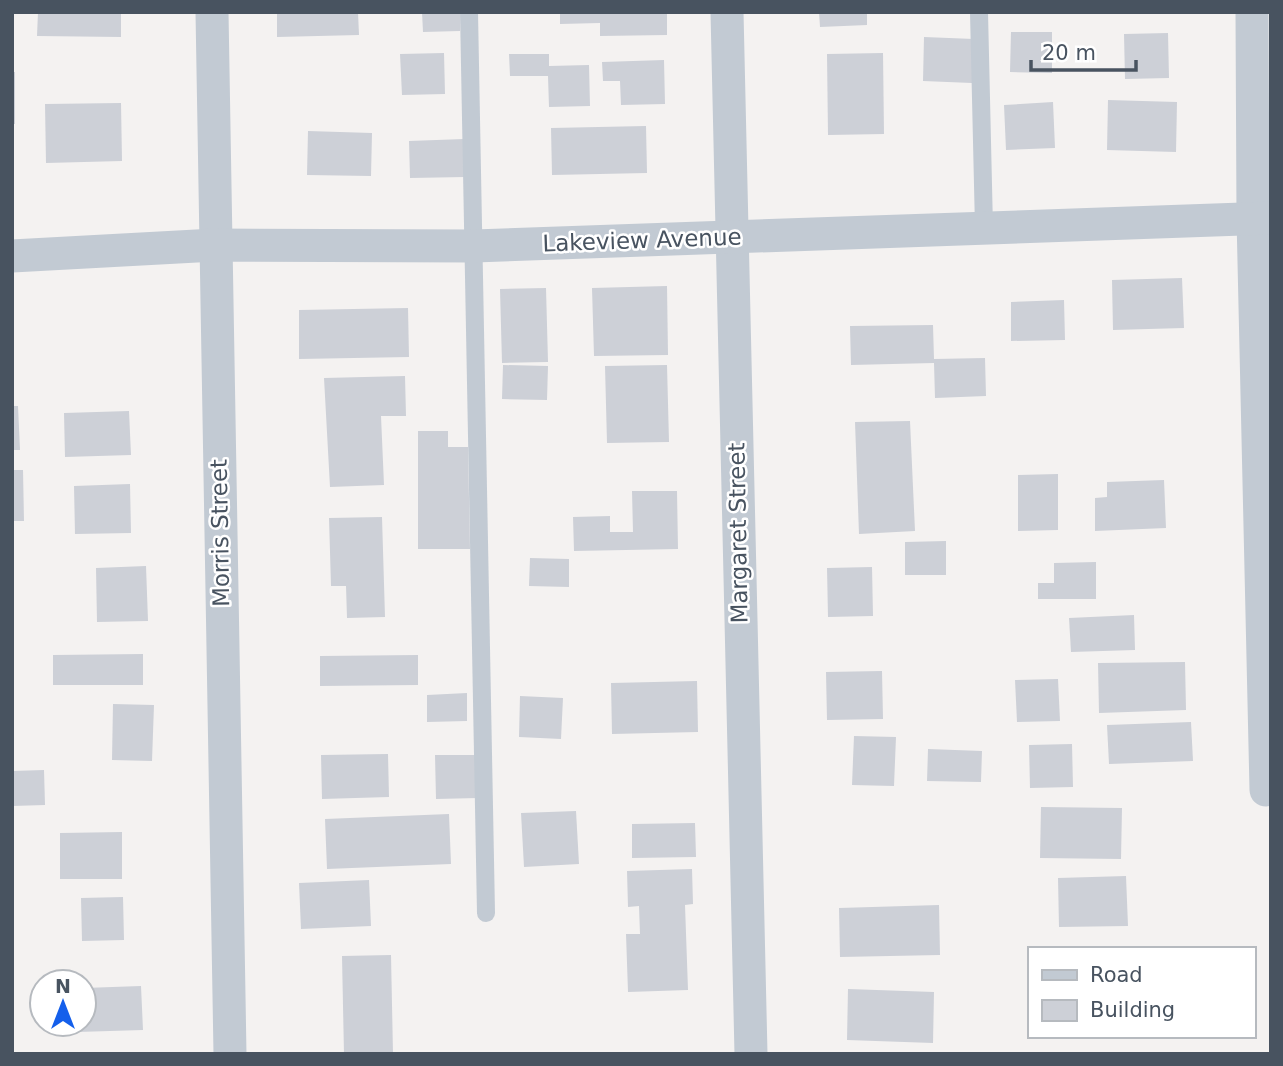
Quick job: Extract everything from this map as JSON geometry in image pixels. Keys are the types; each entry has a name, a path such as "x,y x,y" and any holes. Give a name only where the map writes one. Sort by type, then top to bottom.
{"street":[{"name":"Morris Street","path":"212,12 230,1054"},
{"name":"Margaret Street","path":"727,12 751,1054"},
{"path":"1252,12 1262,218 1266,790"},
{"name":"Lakeview Avenue","path":"12,256 215,245 474,246 1262,218"}],"lane":[{"path":"469,12 486,914"},
{"path":"979,12 984,228"}],"building":[{"path":"38,12 121,12 121,37 37,36"},
{"path":"277,12 358,12 359,35 277,37"},
{"path":"422,12 460,12 460,31 423,32"},
{"path":"560,12 667,12 667,35 600,36 600,23 560,24"},
{"path":"819,12 867,12 867,25 820,27"},
{"path":"1011,32 1052,32 1052,73 1010,72"},
{"path":"1168,33 1169,78 1125,79 1124,34"},
{"path":"924,37 974,39 972,83 923,81"},
{"path":"444,53 445,94 402,95 400,54"},
{"path":"883,53 884,134 828,135 827,54"},
{"path":"509,54 549,54 549,66 589,65 590,106 549,107 548,76 510,76"},
{"path":"664,60 665,104 621,105 620,81 603,81 602,62"},
{"path":"12,72 15,72 15,124 12,124"},
{"path":"1108,100 1177,102 1176,152 1107,150"},
{"path":"1053,102 1055,148 1006,150 1004,105"},
{"path":"121,103 122,161 46,163 45,104"},
{"path":"646,126 647,173 552,175 551,128"},
{"path":"308,131 372,133 371,176 307,175"},
{"path":"464,139 465,177 410,178 409,141"},
{"path":"1182,278 1184,328 1113,330 1112,280"},
{"path":"667,286 668,355 594,356 592,288"},
{"path":"546,288 548,362 502,363 500,289"},
{"path":"1064,300 1065,340 1011,341 1011,302"},
{"path":"408,308 409,357 299,359 299,310"},
{"path":"933,325 934,359 985,358 986,396 935,398 934,363 851,365 850,326"},
{"path":"503,365 548,366 547,400 502,399"},
{"path":"667,365 669,442 607,443 605,366"},
{"path":"405,376 406,416 381,416 384,485 330,487 324,378"},
{"path":"12,406 18,406 20,450 12,450"},
{"path":"129,411 131,455 65,457 64,413"},
{"path":"910,421 915,531 859,534 855,422"},
{"path":"418,431 448,431 448,447 468,447 470,549 418,549"},
{"path":"12,470 23,470 24,521 12,521"},
{"path":"1058,474 1058,530 1018,531 1018,475"},
{"path":"1164,480 1166,528 1095,531 1095,498 1107,497 1107,482"},
{"path":"130,484 131,533 75,534 74,486"},
{"path":"632,491 677,491 678,549 574,551 573,517 610,516 610,532 633,532"},
{"path":"382,517 385,617 347,618 346,586 331,586 329,518"},
{"path":"946,541 946,575 905,575 905,542"},
{"path":"530,558 569,559 569,587 529,586"},
{"path":"1096,562 1096,599 1038,599 1038,583 1054,583 1054,563"},
{"path":"146,566 148,621 97,622 96,568"},
{"path":"872,567 873,616 828,617 827,568"},
{"path":"1134,615 1135,650 1071,652 1069,618"},
{"path":"143,654 143,685 53,685 53,655"},
{"path":"418,655 418,685 320,686 320,656"},
{"path":"1185,662 1186,710 1099,713 1098,663"},
{"path":"882,671 883,719 827,720 826,672"},
{"path":"1058,679 1060,721 1017,722 1015,680"},
{"path":"697,681 698,732 612,734 611,683"},
{"path":"467,693 467,721 427,722 427,695"},
{"path":"520,696 563,698 561,739 519,737"},
{"path":"113,704 154,705 152,761 112,760"},
{"path":"1191,722 1193,761 1109,764 1107,725"},
{"path":"854,736 896,737 894,786 852,785"},
{"path":"1072,744 1073,787 1030,788 1029,745"},
{"path":"928,749 982,751 981,782 927,781"},
{"path":"388,754 389,797 322,799 321,755"},
{"path":"435,755 477,755 478,798 436,799"},
{"path":"44,770 45,805 12,806 12,771"},
{"path":"1041,807 1122,808 1121,859 1040,858"},
{"path":"576,811 579,864 524,867 521,813"},
{"path":"449,814 451,864 327,869 325,819"},
{"path":"695,823 696,857 632,858 632,824"},
{"path":"122,832 122,879 60,879 60,833"},
{"path":"692,869 693,904 685,905 688,990 628,992 626,934 640,934 639,906 628,907 627,871"},
{"path":"1126,876 1128,926 1059,927 1058,878"},
{"path":"369,880 371,926 301,929 299,883"},
{"path":"123,897 124,940 82,941 81,898"},
{"path":"939,905 940,955 840,957 839,908"},
{"path":"391,955 393,1054 344,1054 342,956"},
{"path":"141,986 143,1030 98,1031 98,988"},
{"path":"848,989 934,992 933,1043 847,1040"}]}
